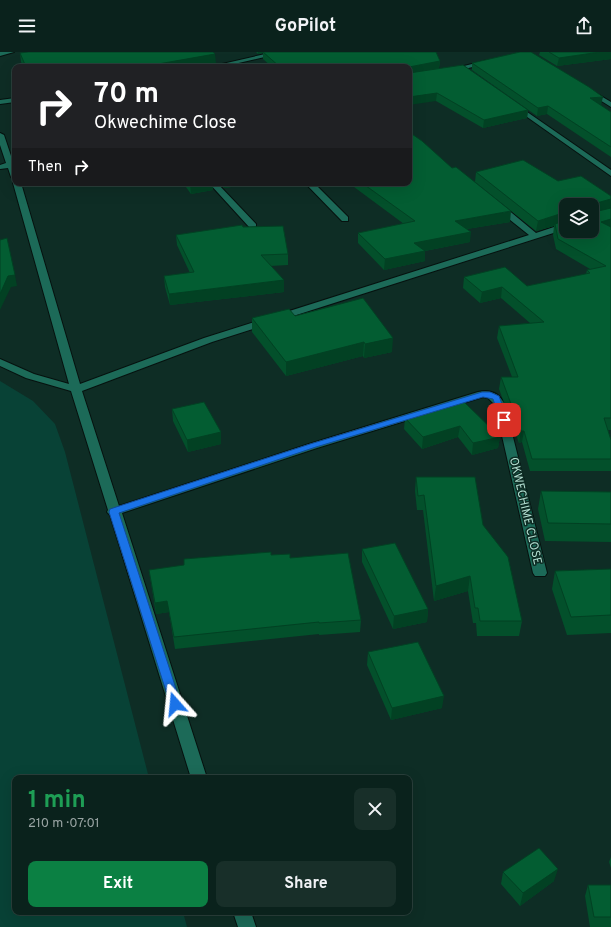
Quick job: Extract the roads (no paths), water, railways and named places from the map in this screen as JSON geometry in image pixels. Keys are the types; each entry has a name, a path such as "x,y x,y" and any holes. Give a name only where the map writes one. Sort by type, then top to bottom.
{"street":[{"path":"0,54 11,52"},
{"path":"226,64 283,52"},
{"path":"446,71 497,60"},
{"path":"462,68 468,72"},
{"path":"579,85 611,105"},
{"path":"0,102 12,100"},
{"path":"507,100 611,174"},
{"path":"0,135 12,162"},
{"path":"0,167 12,164"},
{"path":"18,186 76,389 198,775"},
{"path":"216,186 253,226"},
{"path":"312,186 345,219"},
{"path":"493,202 535,236"},
{"path":"0,362 30,376 76,389 208,340 559,228"},
{"name":"OKWECHIME CLOSE","path":"114,512 313,446 482,394 490,394 497,398 500,405 540,573"},
{"path":"243,915 247,927"}]}
